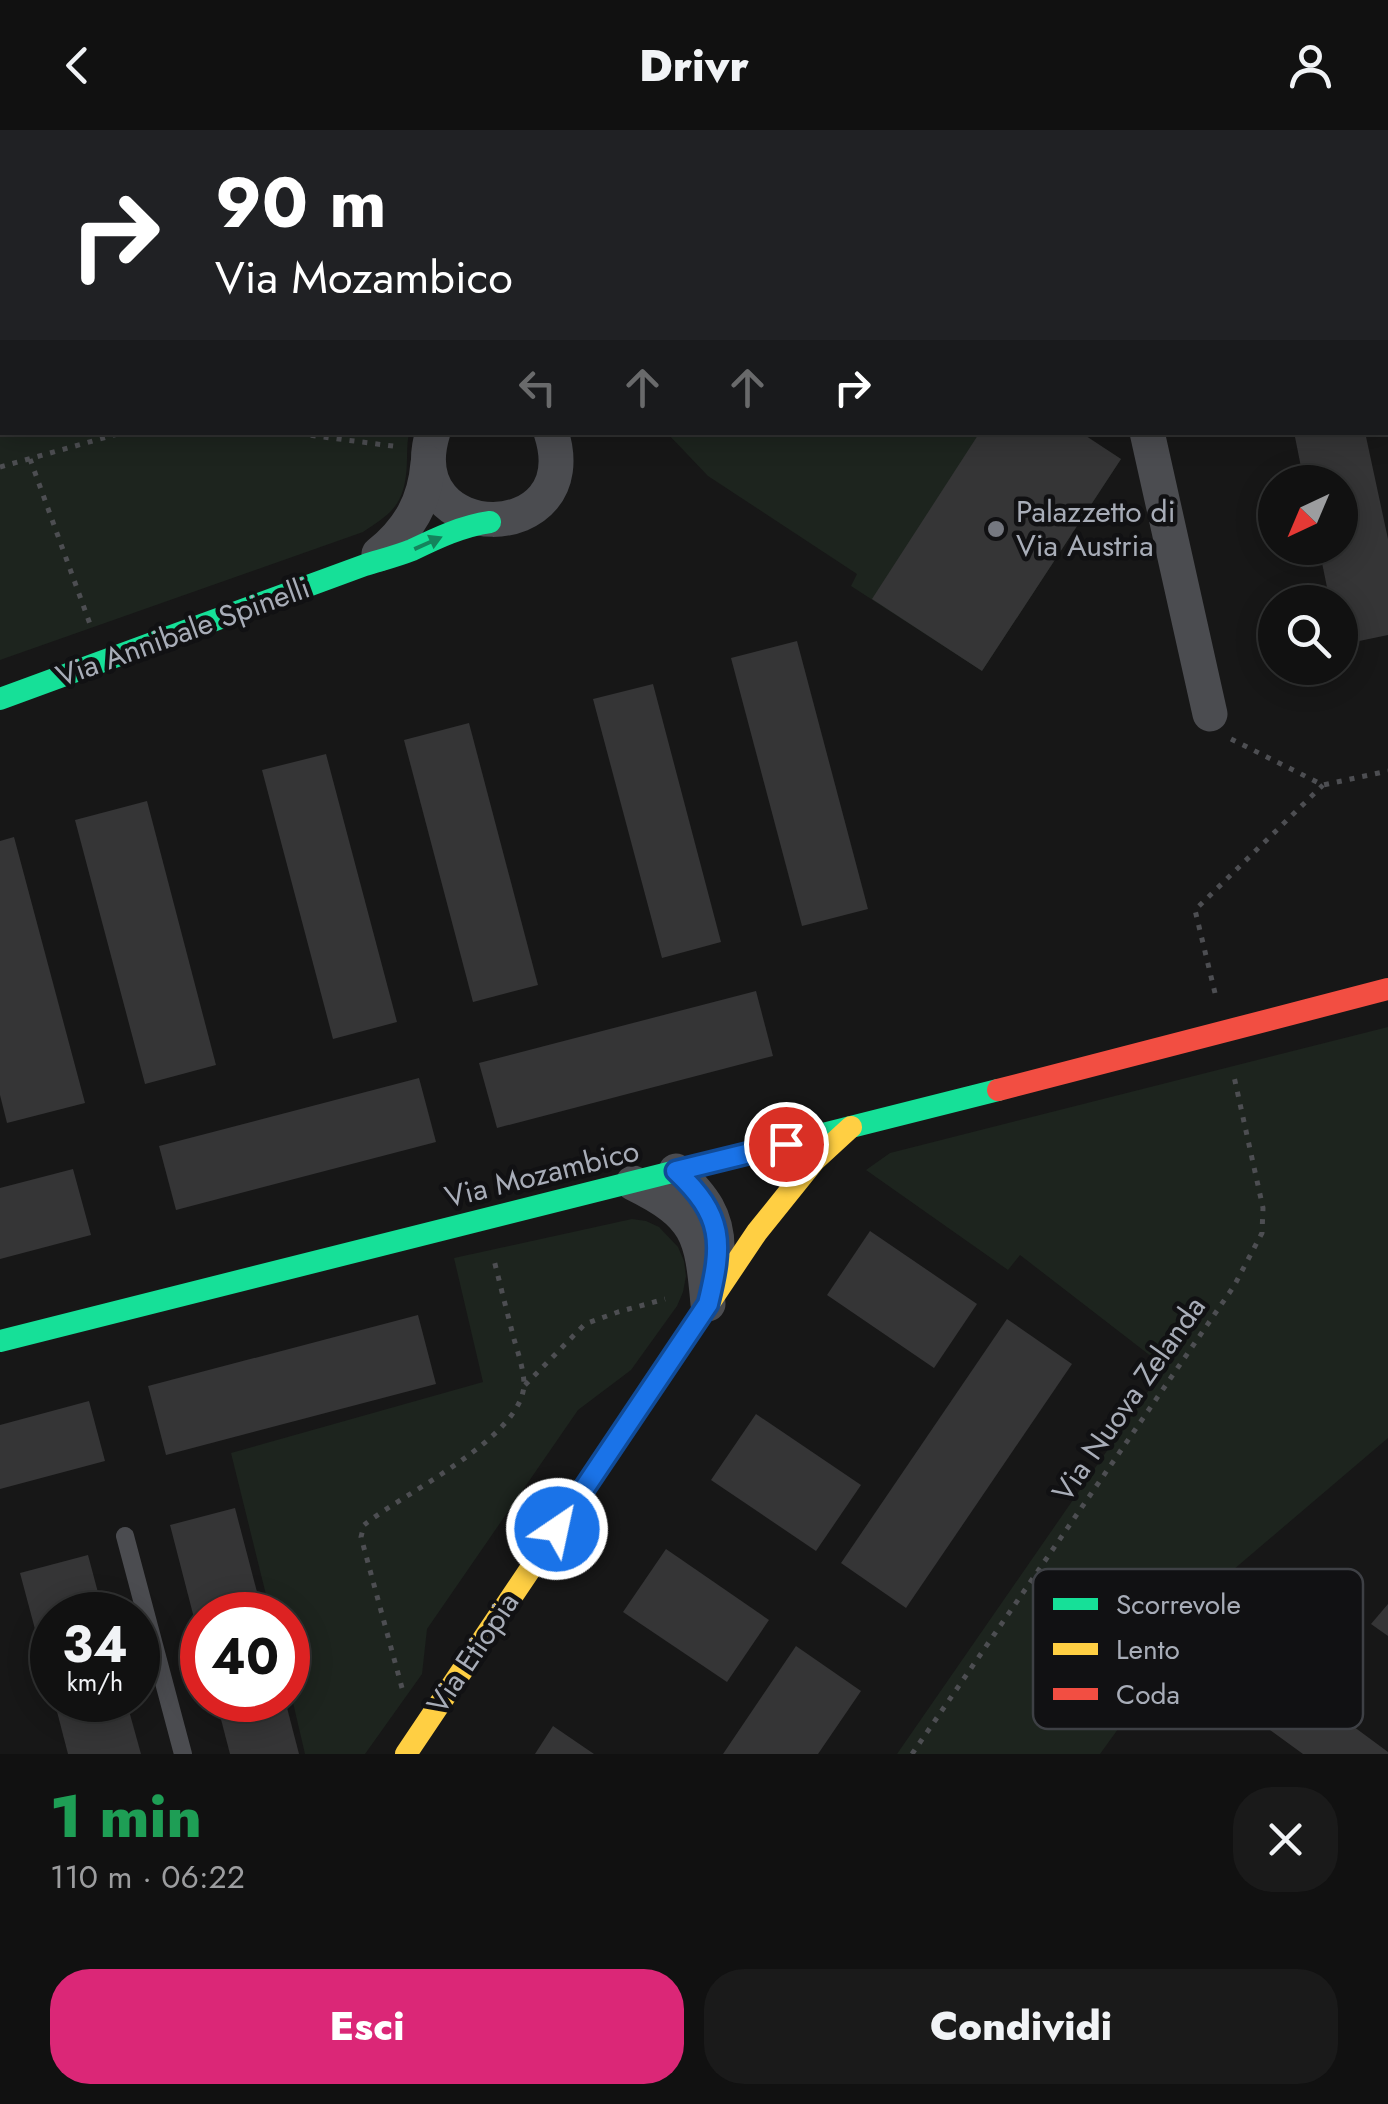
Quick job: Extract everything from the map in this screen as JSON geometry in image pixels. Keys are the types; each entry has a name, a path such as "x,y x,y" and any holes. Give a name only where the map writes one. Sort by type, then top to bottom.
{"street":[{"path":"426,442 432,480 442,496 455,510 490,522 526,512 540,501 556,467 552,435"},
{"path":"1148,435 1210,714"},
{"name":"Via Annibale Spinelli","path":"366,565 410,524 423,493 426,442"},
{"name":"Via Annibale Spinelli","path":"0,699 490,522"},
{"name":"Via Mozambico","path":"0,1342 1388,989"},
{"name":"Via Etiopia","path":"406,1754 708,1304 814,1161 851,1128"},
{"name":"Via Etiopia","path":"676,1171 708,1206 718,1240 717,1268 708,1304"},
{"path":"633,1183 665,1199 686,1218 698,1239 704,1262 708,1304"}],"lane":[{"path":"126,1536 182,1754"}],"path":[{"path":"0,466 114,435"},
{"path":"327,435 426,442"},
{"path":"30,459 94,636"},
{"path":"1210,714 1228,737 1322,785 1388,771"},
{"name":"Via Nuova Zelanda","path":"1039,1569 1234,1286 1262,1233 1263,1208 1195,910 1322,785"},
{"path":"484,1220 524,1386"},
{"path":"406,1704 361,1537 364,1524 448,1470 500,1429 517,1406 524,1386 585,1324 666,1299 708,1304"},
{"name":"Via Nuova Zelanda","path":"912,1754 1033,1578"}],"shaded area":[{"path":"0,435 409,435 406,475 397,503 363,532 0,660"},
{"path":"669,435 1083,435 1121,459 982,671 851,586 857,574 708,476"},
{"path":"1388,1027 1388,1438 1234,1569 1033,1569 1033,1729 1118,1729 1100,1754 897,1754 1165,1367 1020,1255 1008,1270 866,1170 890,1153"},
{"path":"632,1219 659,1227 678,1247 686,1276 677,1306 631,1370 578,1410 427,1629 422,1674 365,1754 305,1754 298,1722 310,1722 310,1592 265,1592 231,1453 483,1382 454,1258"}],"building":[{"name":"Palazzetto di Via Austria","path":"978,435 1085,435 1121,459 982,671 872,599"},
{"path":"1295,435 1366,435 1388,539 1388,635 1358,641 1358,585 1327,585 1322,565 1358,565 1358,465 1301,465"},
{"path":"797,641 868,909 802,926 731,658"},
{"path":"653,684 721,942 662,958 593,699"},
{"path":"469,723 538,985 473,1002 404,740"},
{"path":"326,754 397,1022 333,1039 262,770"},
{"path":"147,801 216,1065 145,1084 75,820"},
{"path":"14,837 85,1103 7,1123 0,1095 0,841"},
{"path":"756,991 773,1056 497,1128 479,1063"},
{"path":"419,1078 436,1142 176,1210 159,1146"},
{"path":"73,1169 91,1235 0,1259 0,1188"},
{"path":"870,1231 977,1304 934,1368 827,1295"},
{"path":"418,1315 436,1384 166,1455 148,1386"},
{"path":"1007,1319 1072,1364 906,1608 841,1563"},
{"path":"89,1401 105,1461 0,1489 0,1425"},
{"path":"756,1414 861,1485 816,1551 711,1480"},
{"path":"235,1508 257,1592 187,1592 170,1525"},
{"path":"666,1549 769,1620 727,1682 623,1612"},
{"path":"88,1555 98,1592 30,1592 30,1610 20,1573"},
{"path":"1388,1604 1388,1636 1371,1624"},
{"path":"796,1646 861,1691 818,1754 723,1754"},
{"path":"60,1722 132,1722 141,1754 68,1754"},
{"path":"222,1722 291,1722 299,1754 230,1754"},
{"path":"553,1726 594,1754 535,1754"},
{"path":"1269,1729 1357,1729 1388,1752 1388,1754 1303,1754"}],"traffic: fast":[{"path":"0,699 460,529 490,522"},
{"path":"0,1341 998,1090"}],"traffic: slow":[{"path":"406,1754 757,1232 814,1161 851,1127"}],"traffic: jam":[{"path":"998,1090 1388,989"}],"place":[{"name":"Palazzetto di Via Austria","path":"996,529"}],"route":[{"path":"557,1529 708,1304 717,1268 718,1240 708,1206 676,1171 786,1144"}]}
